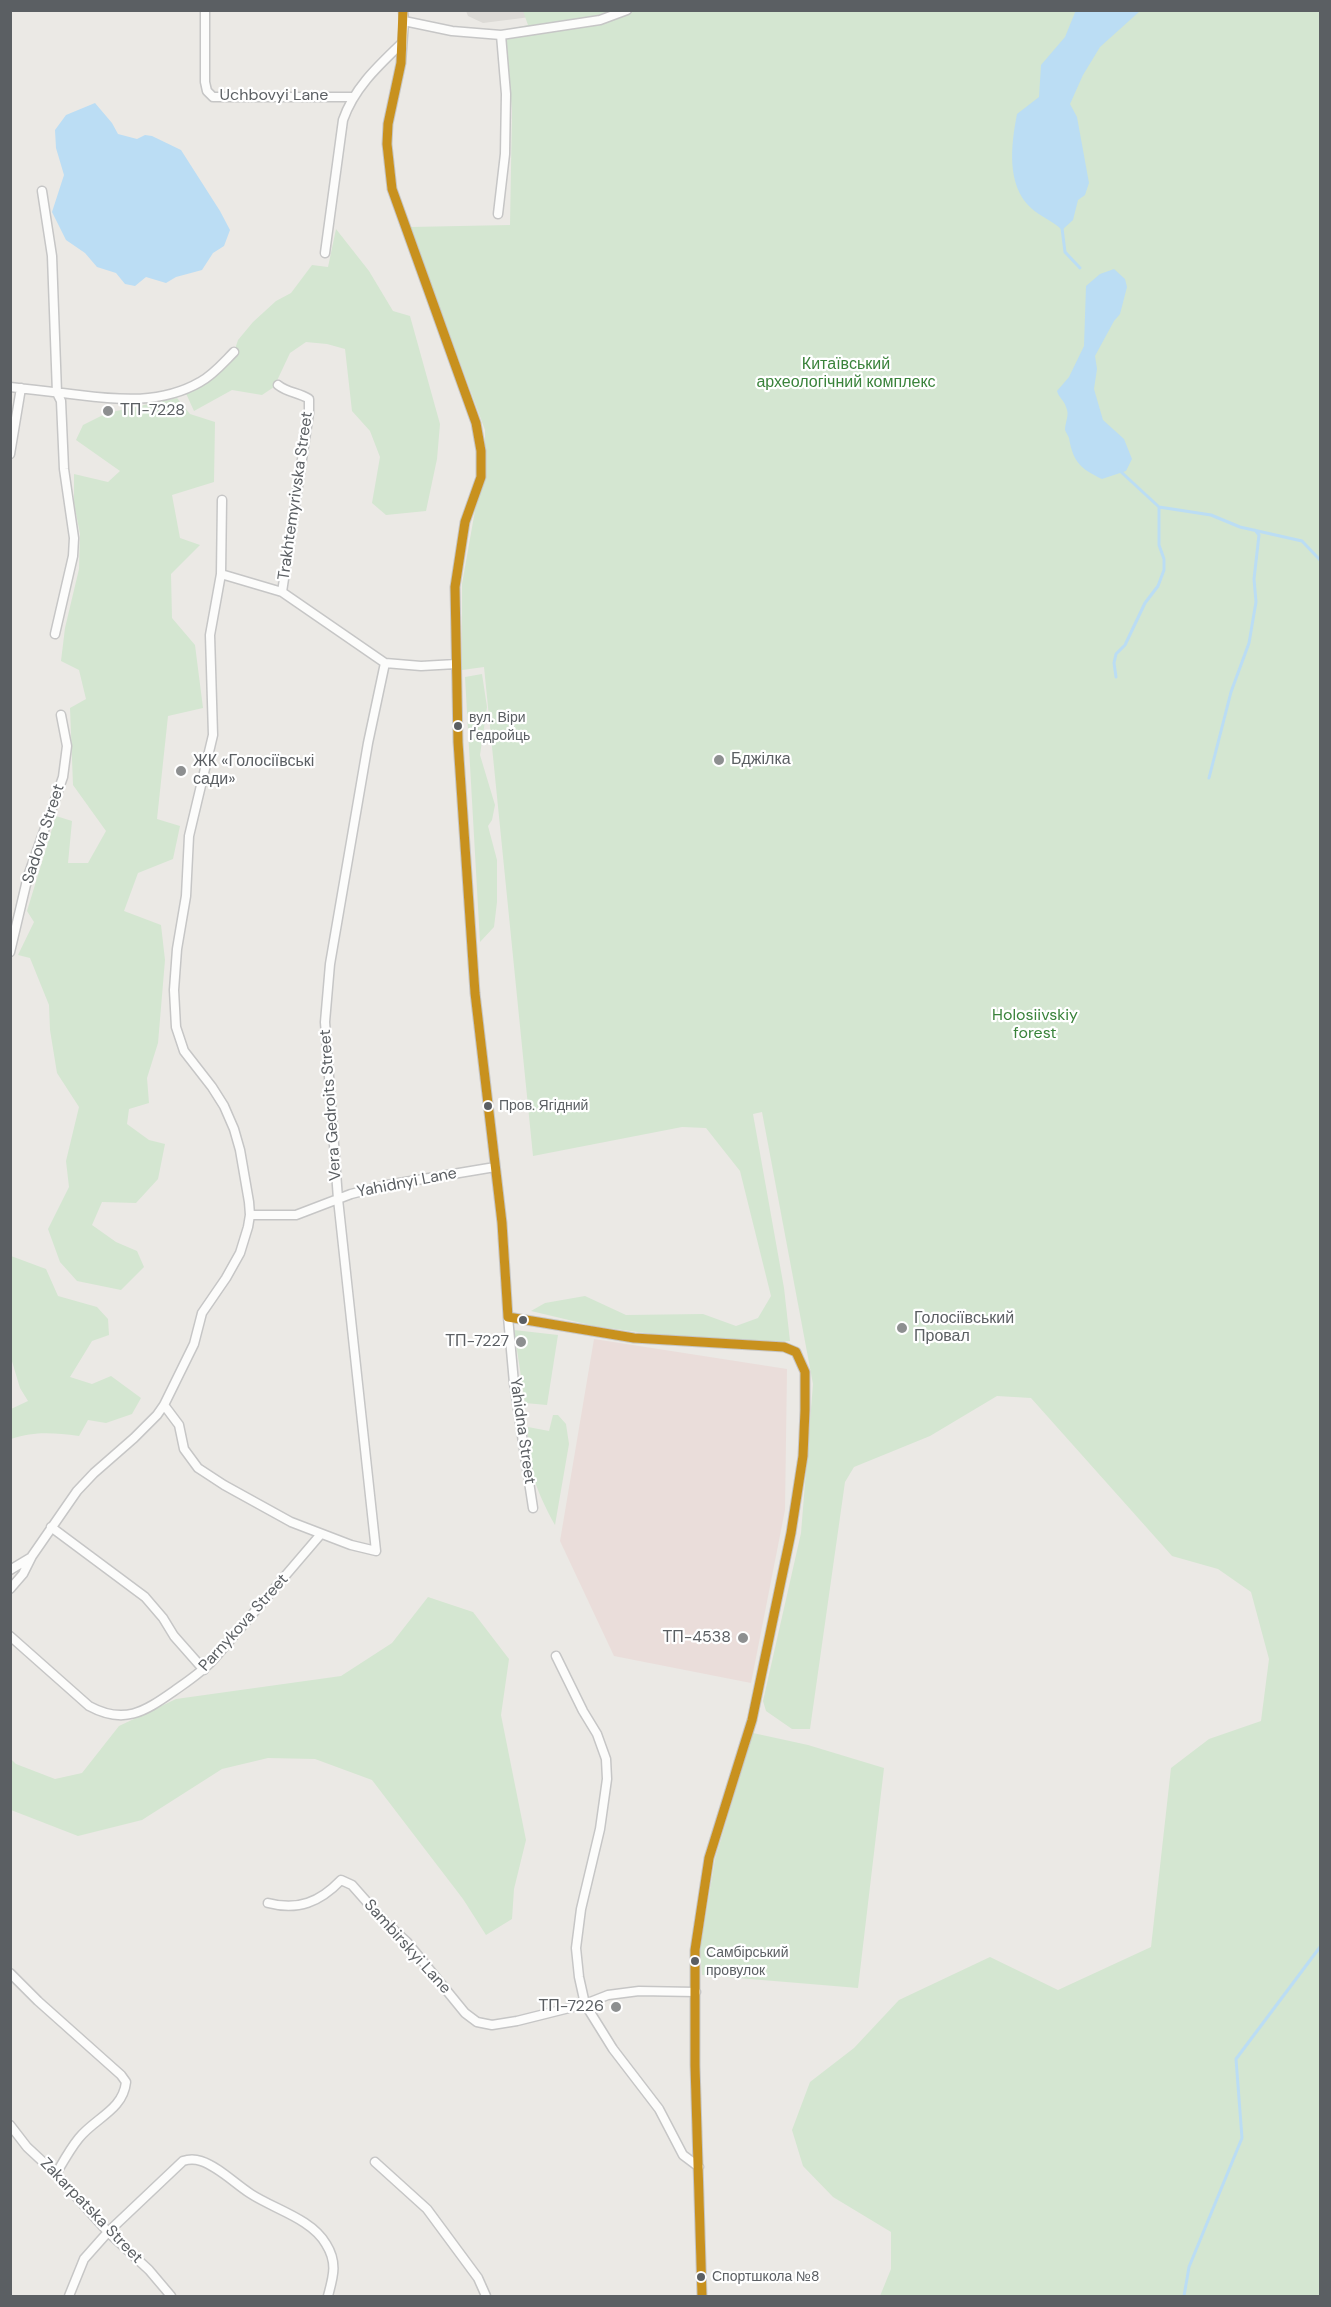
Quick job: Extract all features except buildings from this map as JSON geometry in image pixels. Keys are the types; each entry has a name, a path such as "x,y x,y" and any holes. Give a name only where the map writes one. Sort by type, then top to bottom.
{"street":[{"name":"Uchbovyi Lane","path":"205,10 205,82 207,91 213,97 352,97"},
{"name":"Yahidna Street","path":"403,10 401,63 388,124 387,144 392,189 476,423 481,451 481,477 465,522 455,588 458,742 474,971 502,1222 514,1383 533,1508"},
{"path":"404,21 452,31 501,35 600,20 627,10"},
{"path":"498,214 505,154 506,94 501,35"},
{"path":"325,253 343,120 352,97 402,43"},
{"path":"42,191 52,256 57,393 61,401 64,469 74,538 73,556 55,634"},
{"path":"10,387 128,400 177,392 199,382 215,371 234,352"},
{"name":"Trakhtemyrivska Street","path":"279,385 288,392 300,393 309,399 309,413 282,592"},
{"path":"10,454 21,388"},
{"path":"10,1589 23,1574 32,1556 77,1491 142,1430 164,1405 194,1344 202,1313 240,1253 250,1215 240,1150 234,1129 218,1096 184,1051 176,1027 174,990 177,949 186,896 186,852 213,735 210,634 221,574 222,500"},
{"path":"221,574 282,592 384,663 421,666 456,664"},
{"name":"Vera Gedroits Street","path":"321,1534 376,1551 338,1199 325,1022 327,990 368,743 384,663"},
{"name":"Sadova Street","path":"10,952 28,876 63,777 67,746 61,715"},
{"name":"Yahidnyi Lane","path":"250,1215 296,1215 338,1199 387,1185 495,1167"},
{"path":"508,1317 634,1338 784,1347 796,1352 805,1372 806,1410 803,1456 791,1533 752,1720 708,1858 695,1950 695,2065 702,2296"},
{"path":"164,1405 179,1425 184,1449 198,1468 250,1500 291,1522 321,1534"},
{"path":"51,1527 145,1597 163,1618 174,1636 204,1670"},
{"name":"Parnykova Street","path":"10,1636 88,1706 102,1713 125,1716 145,1711 204,1670 321,1534"},
{"path":"10,1570 32,1556"},
{"path":"556,1656 597,1734 606,1759 607,1779 600,1829 581,1909 576,1948 585,2004 613,2049 659,2109 683,2155 699,2167"},
{"name":"Sambirskyi Lane","path":"268,1903 299,1907 312,1903 330,1892 341,1880 352,1885 382,1919 407,1942 465,2013 477,2022 492,2025 585,2004"},
{"path":"10,1972 126,2082 124,2093 117,2106 80,2137 56,2174"},
{"path":"585,2004 608,1995 639,1991 696,1992"},
{"name":"Zakarpatska Street","path":"10,2126 27,2147 56,2174 108,2232 149,2270 171,2296"},
{"path":"69,2296 84,2259 108,2232 183,2161 188,2159 199,2160 213,2167 252,2195 296,2218 322,2238 333,2257 335,2266 327,2296"},
{"path":"375,2162 431,2215 478,2278 486,2296"}],"shaded area":[{"path":"561,10 562,13 483,23 468,16 466,11"},
{"path":"594,1339 787,1369 785,1510 751,1683 614,1656 560,1541"}],"green space":[{"path":"523,11 1320,11 1320,2296 880,2296 891,2269 891,2232 833,2197 803,2166 792,2130 810,2082 854,2048 899,2000 990,1957 1058,1990 1151,1947 1171,1768 1209,1739 1261,1721 1269,1659 1251,1592 1218,1569 1172,1556 1031,1398 997,1396 930,1436 854,1467 845,1482 810,1729 792,1729 766,1711 763,1701 801,1533 813,1384 762,1112 753,1114 784,1288 790,1341 764,1343 652,1334 594,1326 531,1311 545,1303 585,1296 626,1315 703,1314 736,1326 758,1318 771,1296 740,1171 706,1128 682,1127 533,1156 484,667 462,670 462,584 485,454 485,430 410,227 510,225 512,111 505,30 528,25"},
{"path":"336,229 369,271 393,311 410,316 440,424 437,459 426,511 386,515 372,503 380,457 370,431 352,411 345,349 306,342 290,353 274,387 262,395 232,390 194,411 184,389 199,382 234,352 238,340 253,322 276,301 291,293 312,265 328,267"},
{"path":"177,398 190,414 215,422 214,482 172,495 180,538 200,545 171,574 172,618 195,645 203,708 168,716 157,819 180,826 173,859 138,873 124,911 161,925 165,960 158,1043 147,1078 149,1103 129,1109 127,1124 149,1140 165,1144 158,1179 136,1203 102,1202 92,1225 116,1242 137,1251 144,1267 121,1290 77,1281 60,1262 48,1229 69,1187 66,1161 79,1107 57,1073 50,1030 49,1005 30,958 18,955 34,922 27,911 56,816 72,821 68,863 88,863 106,831 73,785 70,708 86,699 79,670 61,661 65,628 79,569 80,534 74,503 74,474 108,482 120,471 76,440 83,425 107,413"},
{"path":"482,674 487,707 480,755 495,805 492,820 488,826 497,860 497,902 494,927 480,942 465,677"},
{"path":"11,1256 46,1269 58,1296 97,1307 108,1319 109,1335 92,1341 70,1377 92,1384 111,1376 141,1398 132,1414 106,1423 88,1420 79,1436 45,1433 11,1439 11,1409 28,1401 20,1388 11,1358"},
{"path":"514,1330 558,1335 547,1405 525,1403"},
{"path":"553,1415 558,1415 566,1424 569,1444 555,1525 534,1478 528,1441 528,1427 549,1431"},
{"path":"428,1597 473,1612 509,1659 501,1715 526,1840 514,1889 512,1919 486,1935 463,1899 372,1780 315,1759 268,1758 222,1769 142,1820 78,1836 11,1810 10,1758 16,1764 55,1779 82,1773 119,1726 176,1699 341,1676 392,1643"},
{"path":"753,1733 808,1745 884,1768 858,1988 702,1975 700,1951 715,1859"}],"water":[{"path":"1076,10 1140,11 1100,47 1083,75 1070,104 1077,117 1089,183 1085,195 1078,200 1073,220 1062,230 1031,208 1023,199 1014,176 1012,151 1017,114 1039,97 1041,65 1065,37"},
{"path":"95,103 118,134 137,139 145,135 152,136 181,150 230,230 224,246 213,253 202,270 176,277 166,283 146,277 135,286 125,284 116,273 97,267 85,253 66,240 52,212 64,175 56,148 55,130 66,115"},
{"path":"1114,269 1125,279 1127,287 1120,314 1095,356 1097,369 1094,389 1103,420 1124,439 1132,459 1126,471 1102,479 1083,468 1076,459 1065,430 1067,410 1057,391 1069,377 1084,346 1086,286 1100,274"}],"waterway":[{"path":"1062,228 1065,252 1080,268"},
{"path":"1119,470 1159,507 1211,515 1240,527 1302,541 1320,560"},
{"path":"1116,677 1114,663 1116,654 1125,645 1145,603 1158,586 1164,570 1164,559 1159,545 1159,508"},
{"path":"1209,778 1231,692 1249,643 1256,602 1254,579 1259,535 1255,530"},
{"path":"1184,2296 1189,2267 1242,2138 1236,2059 1320,1947"}],"transit line":[{"path":"403,10 401,63 388,124 387,144 392,189 476,423 481,451 481,477 465,522 455,587 458,742 475,993 502,1223 508,1317 634,1338 784,1347 796,1352 805,1372 803,1456 791,1533 752,1720 709,1858 695,1950 695,2065 702,2296"}],"place":[{"name":"ТП-7228","path":"108,411"},
{"name":"вул. Віри Ґедройць","path":"458,726"},
{"name":"Бджілка","path":"719,760"},
{"name":"ЖК «Голосіївські сади»","path":"181,771"},
{"name":"Пров. Ягідний","path":"488,1106"},
{"name":"Голосіївський Провал","path":"902,1328"},
{"name":"ТП-7227","path":"521,1342"},
{"name":"ТП-4538","path":"743,1638"},
{"name":"Самбірський провулок","path":"695,1961"},
{"name":"ТП-7226","path":"616,2007"},
{"name":"Спортшкола №8","path":"701,2277"}],"park label":[{"name":"Китаївський археологічний комплекс","path":"846,374"},
{"name":"Holosiivskiy forest","path":"1035,1025"}]}
